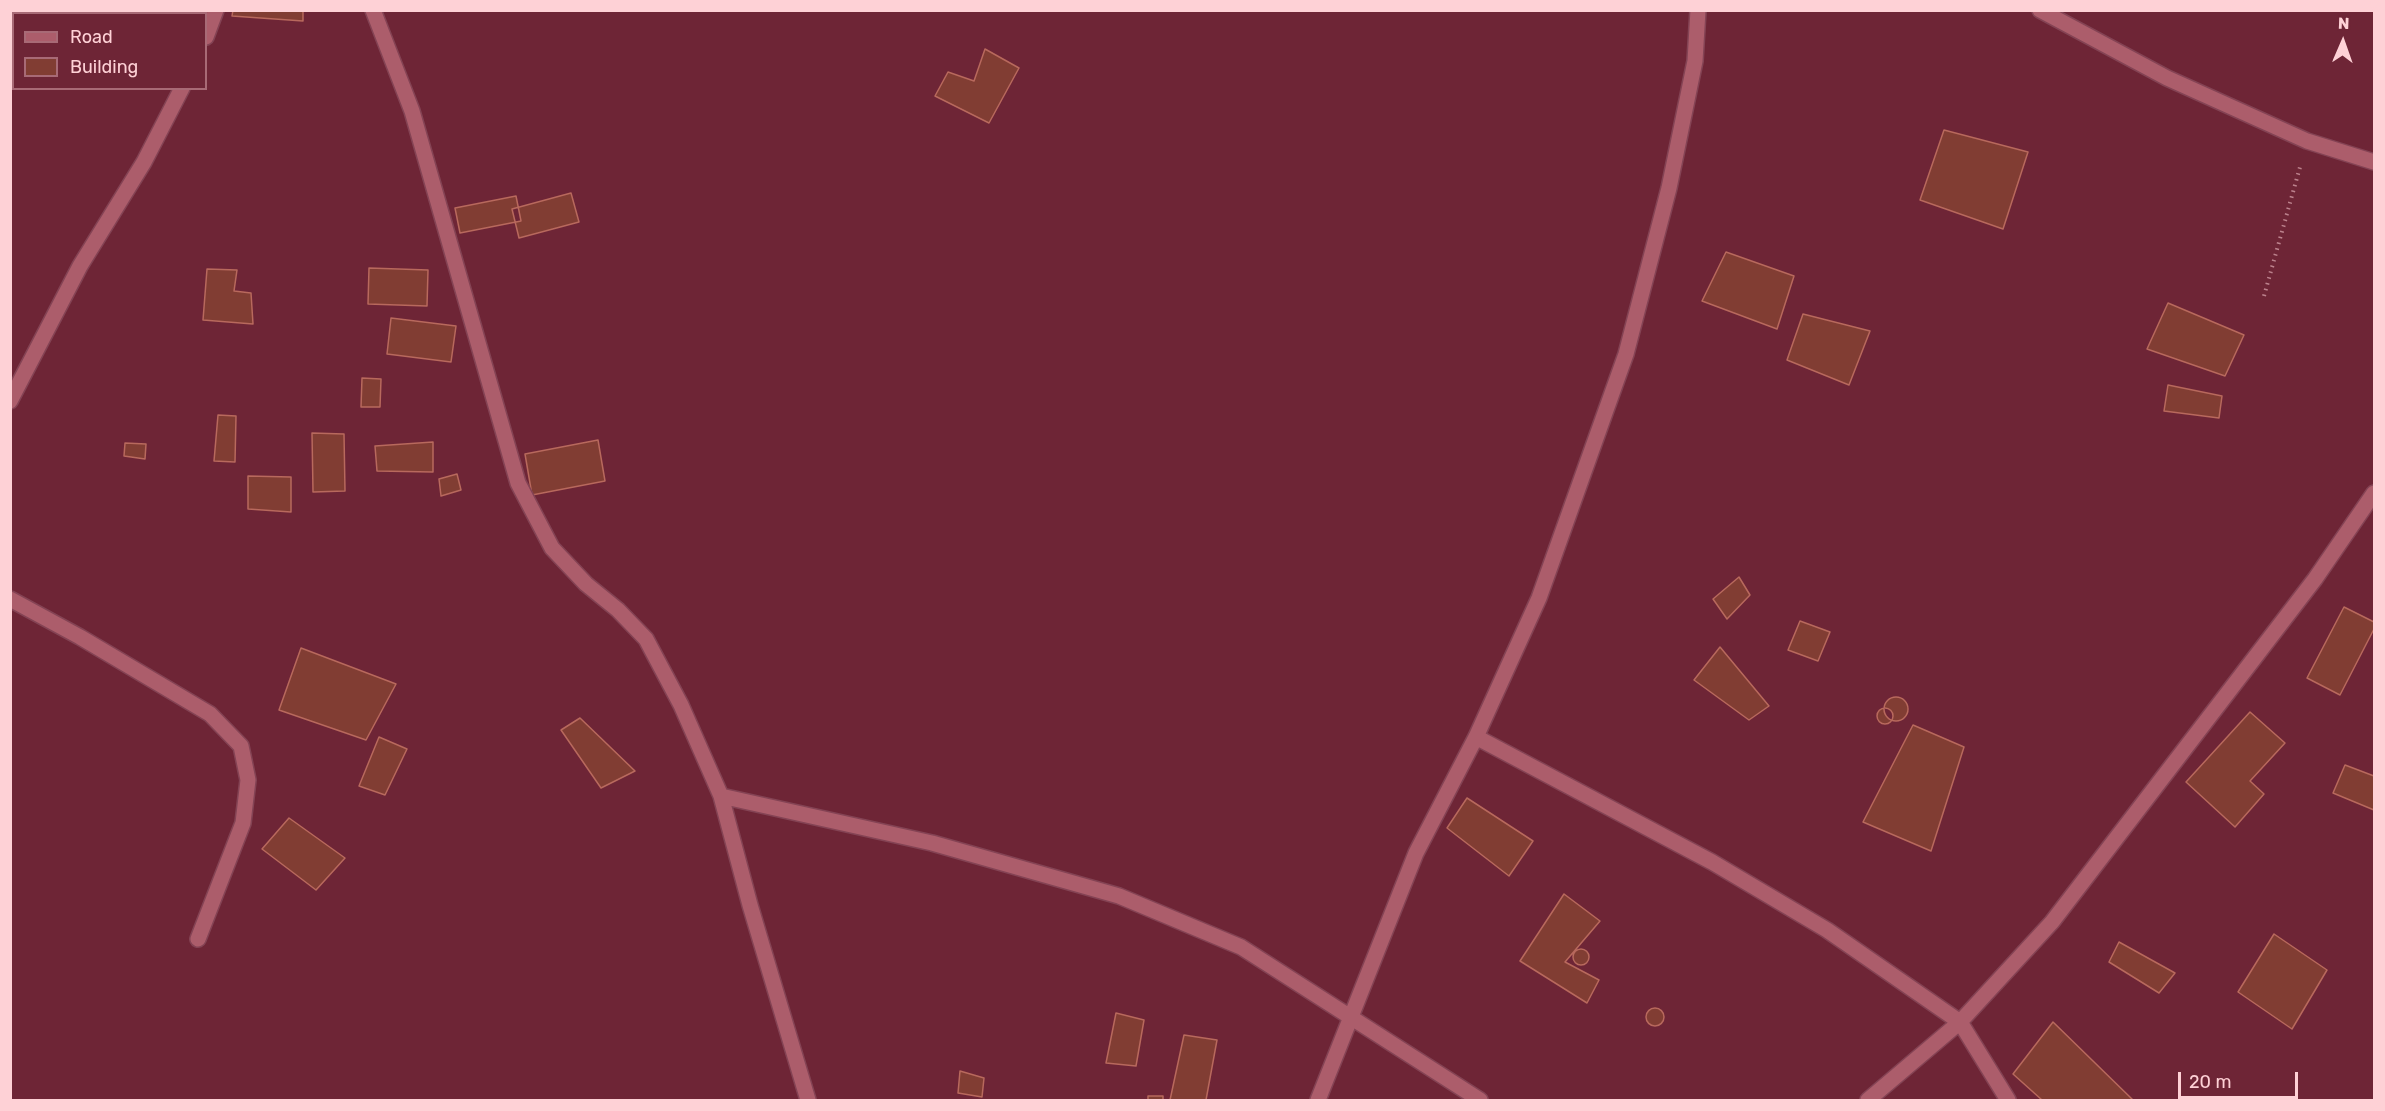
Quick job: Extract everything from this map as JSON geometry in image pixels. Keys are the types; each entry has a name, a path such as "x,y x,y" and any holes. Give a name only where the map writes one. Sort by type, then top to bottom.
{"street":[{"path":"207,33 216,10"},
{"path":"373,10 415,122 518,483 552,548 586,584 618,610 646,639 681,705 721,796 753,916 808,1101"},
{"path":"1318,1101 1416,853 1476,738 1539,598 1626,354 1669,188 1695,61 1698,10"},
{"path":"2040,10 2167,78 2307,141 2374,162"},
{"path":"10,401 80,266 144,162 181,90"},
{"path":"1868,1101 1960,1022 2052,922 2301,597 2374,493"},
{"path":"10,599 80,637 210,714 241,746 248,780 243,823 198,939"},
{"path":"1476,738 1712,862 1808,918 1960,1022 2008,1101"},
{"path":"721,796 932,843 1119,896 1240,946 1480,1101"}],"path":[{"path":"2264,296 2307,141"}],"building":[{"path":"233,10 303,10 303,21 232,16"},
{"path":"985,49 1019,68 989,123 935,96 948,72 974,81"},
{"path":"1944,130 2028,152 2003,229 1920,200"},
{"path":"571,193 579,222 519,238 512,209"},
{"path":"516,196 521,221 460,233 455,208"},
{"path":"1726,252 1794,276 1777,329 1702,301"},
{"path":"369,268 428,270 427,306 368,304"},
{"path":"207,269 237,270 234,291 251,293 253,324 203,320"},
{"path":"2168,303 2244,335 2225,376 2147,349"},
{"path":"1803,314 1870,331 1849,385 1787,360"},
{"path":"391,318 456,326 451,362 387,354"},
{"path":"362,378 381,379 380,407 361,407"},
{"path":"2168,385 2222,396 2219,418 2164,411"},
{"path":"218,415 236,416 235,462 214,461"},
{"path":"312,433 344,434 345,491 313,492"},
{"path":"598,440 605,481 532,495 525,454"},
{"path":"433,442 433,472 377,471 375,446"},
{"path":"125,443 146,444 145,459 124,456"},
{"path":"457,474 461,490 441,496 439,479"},
{"path":"248,476 291,477 291,512 248,509"},
{"path":"1739,577 1750,595 1727,619 1713,599"},
{"path":"2344,607 2374,622 2374,629 2340,695 2307,678"},
{"path":"1800,621 1830,632 1818,661 1788,650"},
{"path":"1720,647 1769,706 1749,720 1694,680"},
{"path":"301,648 396,684 366,740 279,710"},
{"path":"1896,697 1905,700 1908,709 1905,718 1896,721 1887,718 1884,709 1887,700"},
{"path":"1882,708 1888,708 1893,716 1891,722 1882,724 1877,719 1877,713"},
{"path":"2250,712 2285,743 2250,781 2264,794 2235,827 2186,782"},
{"path":"580,718 635,771 601,788 561,730"},
{"path":"1913,725 1964,747 1931,851 1863,822"},
{"path":"379,737 407,749 385,795 359,786"},
{"path":"2345,765 2374,776 2374,810 2333,793"},
{"path":"1467,798 1533,841 1509,876 1447,828"},
{"path":"289,818 345,858 316,890 262,849"},
{"path":"1564,894 1600,921 1565,962 1599,980 1587,1003 1520,961"},
{"path":"2274,934 2327,970 2292,1029 2238,992"},
{"path":"2119,942 2175,973 2159,993 2109,962"},
{"path":"1581,949 1587,951 1589,957 1587,963 1581,965 1575,963 1573,957 1575,951"},
{"path":"1655,1008 1663,1013 1664,1017 1659,1025 1655,1026 1647,1021 1646,1017 1651,1009"},
{"path":"1116,1013 1144,1020 1136,1066 1106,1063"},
{"path":"2053,1022 2133,1100 2042,1100 2013,1074"},
{"path":"1184,1035 1217,1040 1206,1100 1170,1100"},
{"path":"960,1071 984,1078 982,1097 958,1093"},
{"path":"1148,1096 1163,1096 1163,1100 1148,1100"}]}
